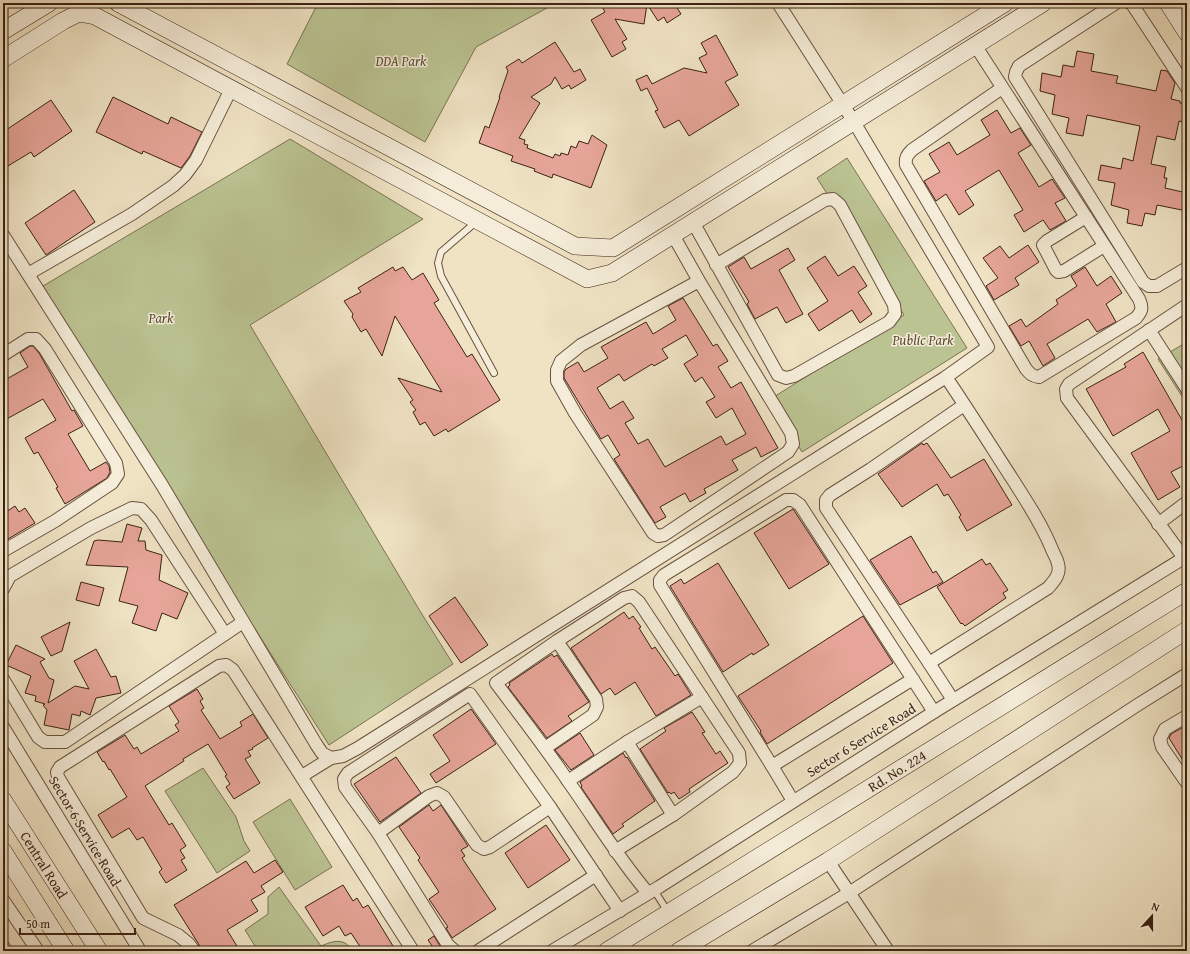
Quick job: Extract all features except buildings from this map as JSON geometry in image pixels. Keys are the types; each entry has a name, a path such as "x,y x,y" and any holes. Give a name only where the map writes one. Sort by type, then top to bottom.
{"street":[{"path":"3,31 49,3"},
{"path":"118,3 575,246 613,248 1005,3"},
{"path":"302,776 331,758 343,756 358,748 486,668 946,377 988,347 854,122 778,3"},
{"path":"3,59 78,13 95,16 586,279 612,273 1043,3"},
{"path":"1116,3 1019,66 1015,77 1143,282 1149,286 1157,286 1187,268"},
{"path":"1130,3 1187,88"},
{"path":"1168,3 1187,33"},
{"path":"975,45 1139,299 1142,306 1142,312 1136,318 1039,376 1030,374 1026,369 906,165 905,160 912,150 1002,88"},
{"path":"28,274 132,214 173,186 185,175 196,160 231,89"},
{"path":"693,222 716,266 778,375 786,378 794,376 889,322 896,314 894,305 844,212 833,198 825,200 716,266"},
{"path":"1086,217 1047,241 1043,246 1056,270 1058,272 1064,271 1104,246"},
{"path":"3,235 162,485 316,744 322,753 331,758"},
{"path":"673,235 699,281 791,433 793,444 788,452 664,535 658,536 653,533 628,496 575,413 557,381 557,370 561,361 581,345 699,281"},
{"path":"1185,557 1158,524 1067,398 1066,389 1069,384 1187,305"},
{"path":"1149,330 1187,389"},
{"path":"3,355 28,339 36,339 45,349 116,462 118,474 112,483 55,520 3,551"},
{"path":"929,663 1048,588 1057,578 1058,565 1045,533 1028,503 946,377"},
{"path":"953,700 826,508 826,500 830,495 964,405"},
{"path":"793,801 660,585 660,580 664,575 786,500 793,500 800,505 934,712"},
{"path":"1158,524 1187,502"},
{"path":"3,589 10,576 91,528 132,508 141,509 151,520 225,634"},
{"name":"Sector 6 Service Road","path":"552,951 651,892 953,700 1185,557"},
{"name":"Rd. No. 224","path":"607,951 1187,591"},
{"path":"496,682 624,598 632,596 639,602 738,753 740,763 733,772 673,815 615,851"},
{"path":"3,679 38,737 45,742 64,742 243,622"},
{"path":"679,951 828,861 1187,630"},
{"path":"545,748 593,715 597,707 596,699 557,641"},
{"path":"194,951 189,944 178,936 143,918 58,777 57,772 60,767 219,666 226,665 233,670 413,951"},
{"path":"486,668 545,748 615,851 651,892"},
{"path":"752,951 849,893 1187,674"},
{"path":"772,766 913,679"},
{"path":"462,683 550,807 620,910"},
{"path":"455,951 448,945 378,833 345,787 344,779 348,773 470,694"},
{"path":"568,781 627,742 702,697"},
{"path":"1187,716 1165,729 1160,739 1162,747 1187,783"},
{"name":"Sector 6 Service Road","path":"3,728 140,951"},
{"path":"627,742 673,815"},
{"path":"40,788 58,777"},
{"path":"378,833 429,796 437,793 444,797 477,845 484,849 490,847 550,807"},
{"name":"Central Road","path":"3,800 99,951"},
{"name":"Central Road","path":"3,851 66,951"},
{"path":"828,861 888,951"},
{"path":"478,951 596,875"},
{"path":"3,900 7,916 38,951"},
{"path":"3,946 6,951"}],"lane":[{"path":"477,221 441,252 438,263 441,276 494,373"},
{"path":"651,892 669,913"}],"green space":[{"name":"DDA Park","path":"318,3 556,3 476,47 425,142 287,64"},
{"name":"Park","path":"290,139 423,219 250,325 453,664 329,745 38,289"},
{"name":"Public Park","path":"847,158 967,348 802,452 769,400 904,315 817,178"},
{"path":"1187,342 1187,404 1158,359"},
{"path":"203,768 236,817 244,841 250,851 217,873 165,791"},
{"path":"290,799 332,867 295,890 253,822"},
{"path":"279,887 321,946 338,941 346,944 353,951 258,951 245,930 268,914 268,897"}]}
